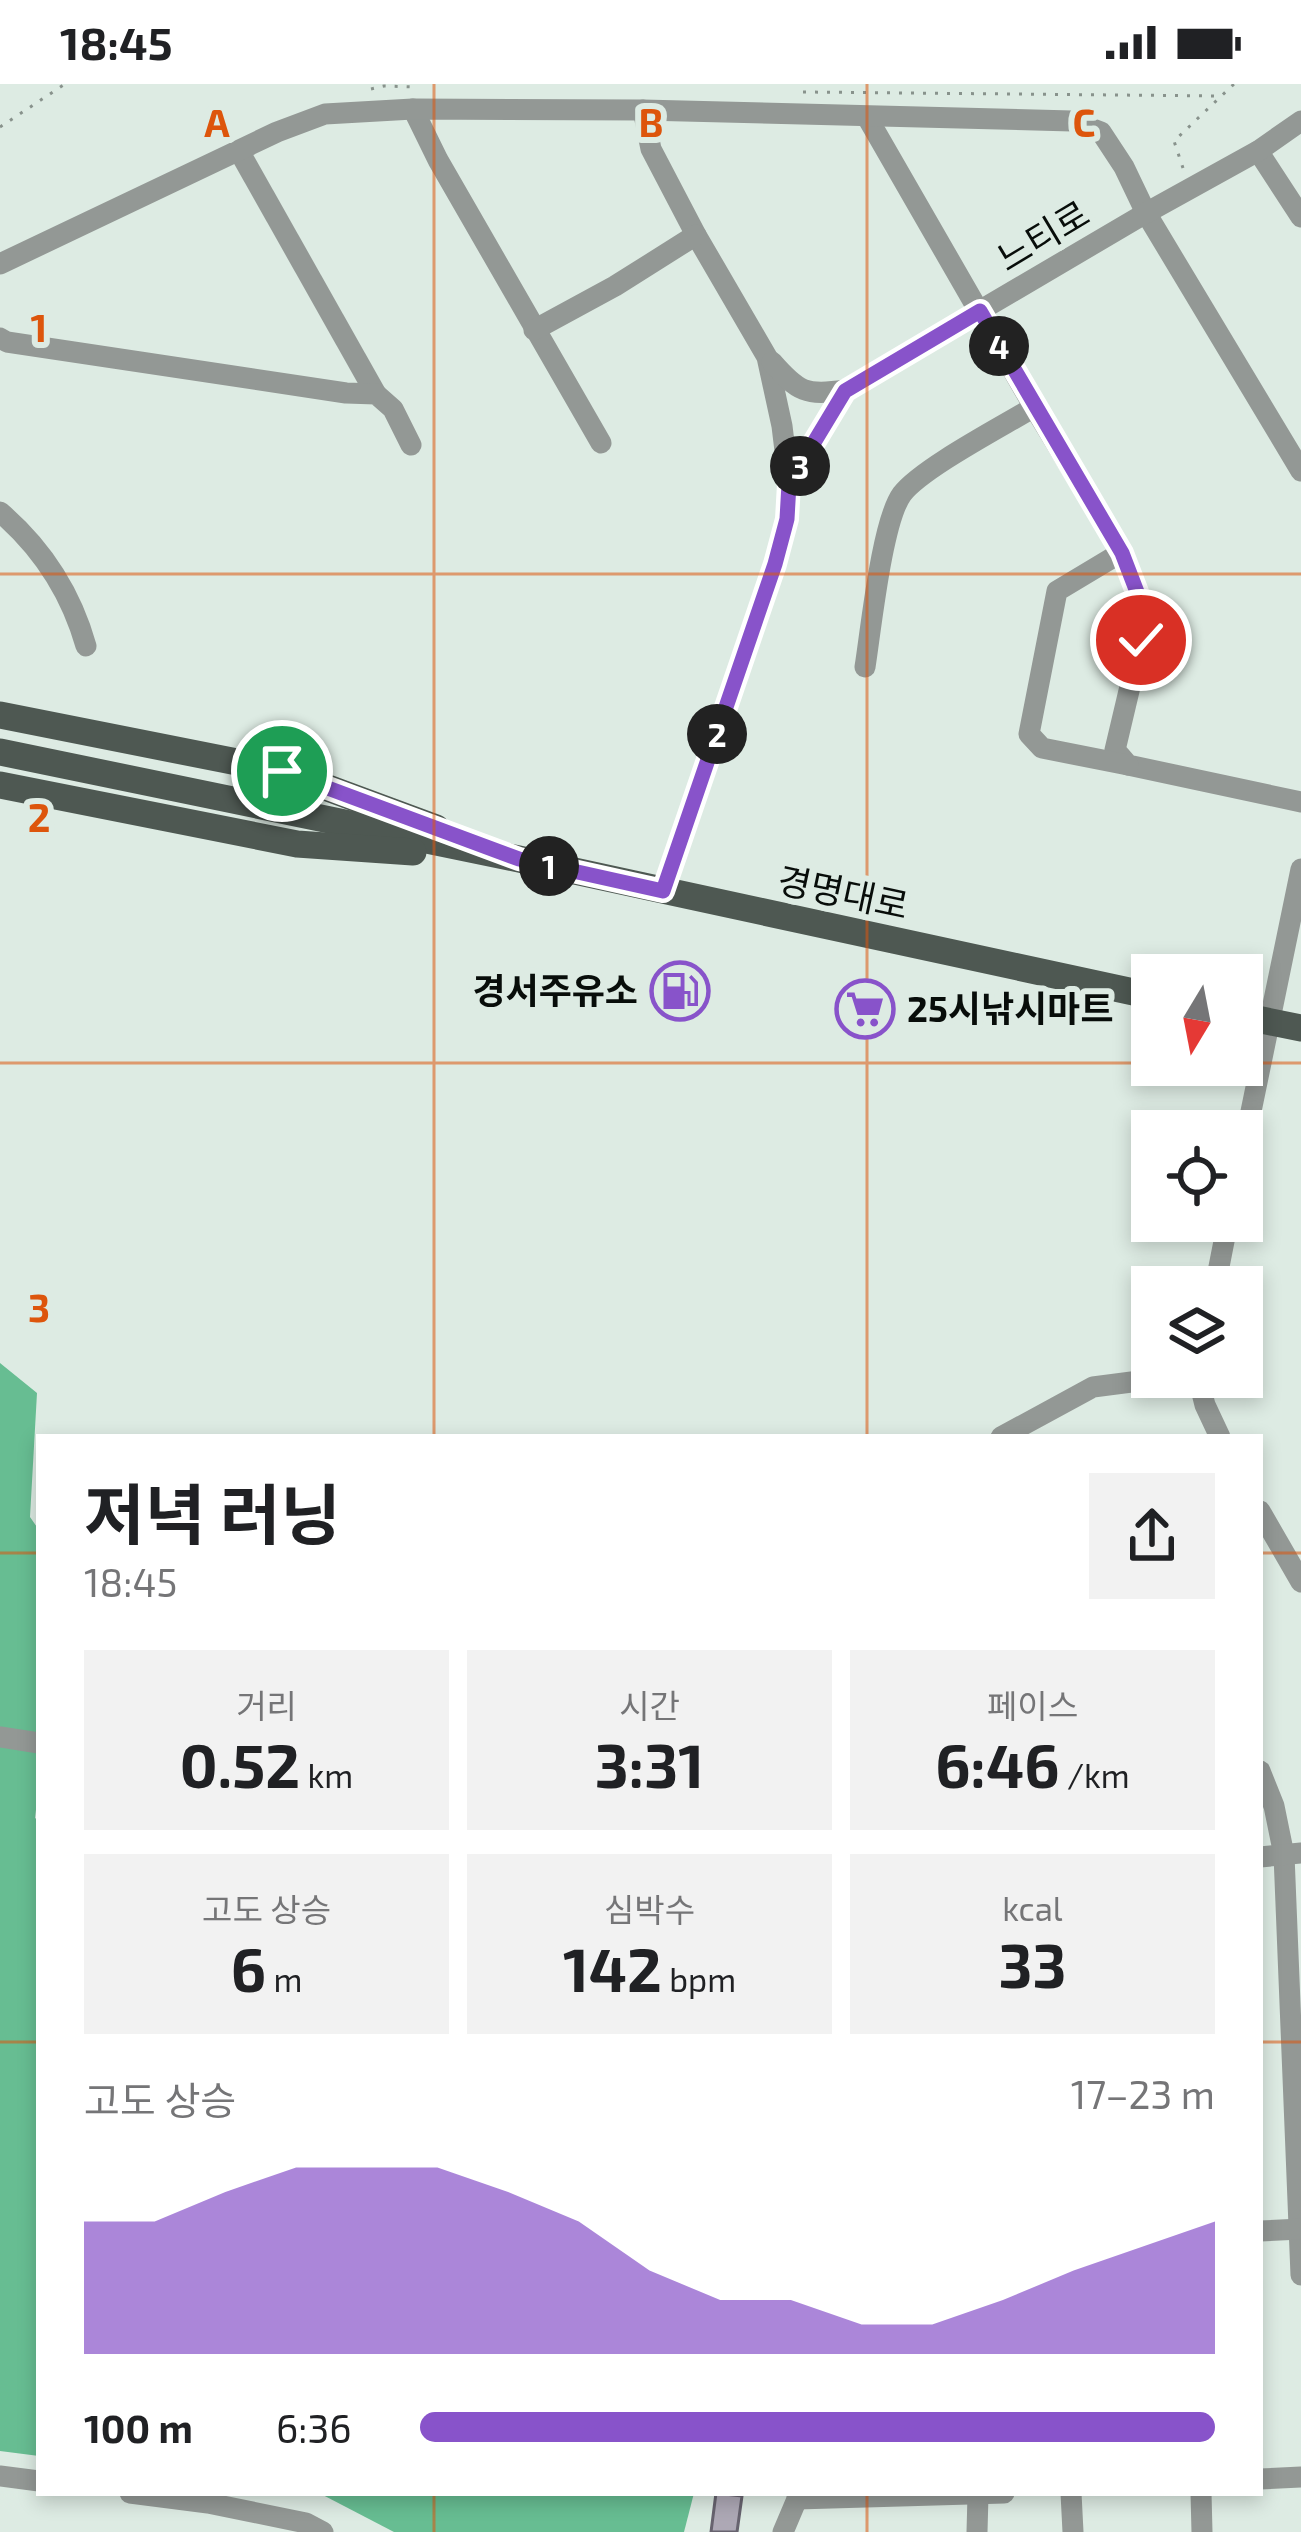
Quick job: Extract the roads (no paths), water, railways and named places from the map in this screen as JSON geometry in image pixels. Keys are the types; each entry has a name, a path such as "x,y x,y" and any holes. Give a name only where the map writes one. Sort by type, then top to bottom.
{"main road":[{"name":"경명대로","path":"0,715 282,771 519,859"},
{"name":"경명대로","path":"0,752 1131,992"},
{"name":"경명대로","path":"0,784 297,844 519,859"},
{"path":"1263,1020 1301,1028"}],"street":[{"path":"413,109 601,443"},
{"path":"0,264 325,114 413,109 644,110 1072,121 1101,132 1124,167 1146,213 1301,471"},
{"path":"644,110 651,149 767,357 800,390 815,394 845,391"},
{"path":"867,117 1122,553 1137,592 1141,640 1115,750 1128,765"},
{"name":"느티로","path":"663,891 775,564 787,519 789,484 845,391 1258,151 1301,121"},
{"path":"239,151 376,394 392,409 411,445"},
{"path":"1258,151 1301,217"},
{"path":"534,330 696,235"},
{"path":"0,338 376,394"},
{"path":"767,357 789,484"},
{"path":"865,667 892,514 902,494 926,473 1034,407"},
{"path":"0,512 49,563 79,621 86,646"},
{"path":"1122,553 1057,591 1029,734 1042,748 1301,802"},
{"path":"1263,1007 1292,957 1301,869"},
{"path":"1007,1434 1093,1387 1131,1382"},
{"path":"1202,1398 1218,1434"},
{"path":"1263,1516 1301,1582"},
{"path":"0,1737 36,1743"},
{"path":"1263,1778 1293,1854 1301,2275"},
{"path":"1263,1857 1293,1854"},
{"path":"1263,2231 1300,2229"},
{"path":"0,2476 36,2481"},
{"path":"1263,2479 1301,2477"},
{"path":"153,2496 306,2523 322,2532"},
{"path":"783,2532 797,2496"},
{"path":"977,2532 978,2496"},
{"path":"1071,2496 1073,2532"},
{"path":"1201,2496 1202,2532"}],"place":[{"name":"경서주유소","path":"680,991"},
{"name":"25시낚시마트","path":"865,1009"}]}
